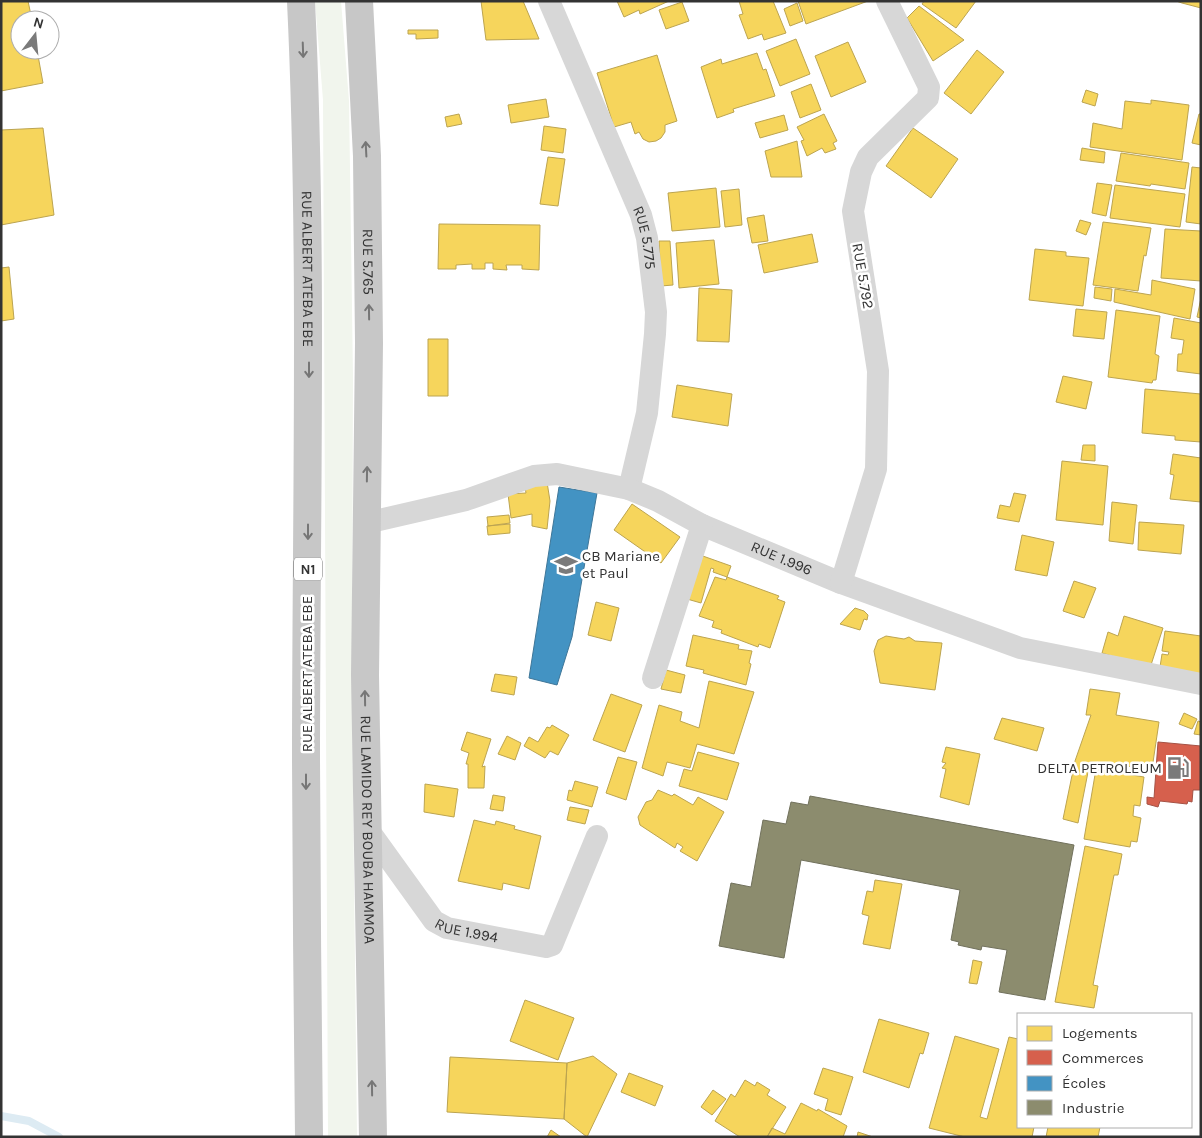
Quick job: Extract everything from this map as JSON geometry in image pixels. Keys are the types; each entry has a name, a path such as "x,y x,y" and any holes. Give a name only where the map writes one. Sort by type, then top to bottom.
{"highway":[{"name":"RUE ALBERT ATEBA EBE","path":"301,1 307,155 309,371 306,761 309,1137"},
{"name":"RUE 5.765","path":"359,1 367,166 369,343 366,523"},
{"name":"RUE LAMIDO REY BOUBA HAMMOA","path":"366,523 365,675 373,1137"}],"street":[{"name":"RUE 5.775","path":"549,1 641,215 647,238 656,312 656,334 647,413 629,489"},
{"name":"RUE 5.792","path":"841,583 876,469 878,371 853,211 861,172 868,158 928,98 929,93 929,87 887,1"},
{"name":"RUE 1.996","path":"366,523 466,500 534,476 557,474 629,489 658,501 702,525 841,583 1020,648 1201,684"},
{"path":"653,678 702,525"},
{"name":"RUE 1.994","path":"367,828 434,921 448,928 546,947 552,945 597,836"}],"shaded area":[{"path":"315,1 341,1 349,101 353,376 352,703 357,1137 328,1137 323,100"}],"building: Logements":[{"path":"1,1 28,1 30,10 10,10 10,60 39,60 43,83 1,91"},
{"path":"481,1 523,1 539,39 486,40"},
{"path":"617,1 669,1 640,14 639,10 624,17"},
{"path":"739,1 773,1 786,33 764,40 762,34 748,39 739,15 743,14"},
{"path":"798,1 868,1 806,24"},
{"path":"924,1 976,1 956,28 922,4"},
{"path":"1176,1 1201,1 1201,8 1182,3"},
{"path":"682,2 689,21 666,29 659,10"},
{"path":"797,3 803,21 790,26 784,9"},
{"path":"919,6 964,40 933,61 907,18"},
{"path":"408,30 438,30 438,38 416,39 416,34 408,34"},
{"path":"796,39 810,74 780,86 766,51"},
{"path":"848,42 866,82 831,97 815,56"},
{"path":"977,50 1004,72 971,114 944,93"},
{"path":"757,53 763,70 766,69 775,96 733,109 734,112 717,118 701,67 721,59 722,64"},
{"path":"657,55 677,121 665,125 665,132 661,138 649,142 643,139 639,132 635,134 631,122 614,127 597,73"},
{"path":"811,84 821,110 800,118 791,92"},
{"path":"1086,90 1098,94 1095,106 1082,102"},
{"path":"546,99 549,117 511,123 508,105"},
{"path":"1151,100 1189,105 1182,160 1090,147 1093,123 1122,129 1125,101 1151,104"},
{"path":"459,114 462,124 447,127 445,117"},
{"path":"824,114 837,141 833,143 836,149 825,153 822,148 807,156 801,141 804,140 797,127"},
{"path":"1199,114 1201,114 1201,145 1192,143"},
{"path":"784,115 788,130 760,138 755,123"},
{"path":"544,126 566,129 563,153 541,150"},
{"path":"43,128 54,215 1,225 1,130"},
{"path":"913,128 958,159 931,198 886,166"},
{"path":"797,141 802,177 771,177 765,151"},
{"path":"1082,148 1105,152 1104,163 1080,160"},
{"path":"1121,153 1189,163 1185,189 1116,181"},
{"path":"548,157 565,159 558,206 540,204"},
{"path":"1192,167 1201,168 1201,224 1186,222"},
{"path":"1097,183 1112,185 1106,216 1092,213"},
{"path":"1115,185 1185,194 1180,227 1110,218"},
{"path":"716,188 720,227 672,231 668,193"},
{"path":"739,189 742,225 725,227 721,191"},
{"path":"764,215 768,241 752,243 747,218"},
{"path":"1080,220 1091,223 1086,235 1076,231"},
{"path":"1103,222 1151,228 1138,291 1093,285"},
{"path":"439,224 540,225 539,270 522,269 522,265 506,265 507,270 493,269 493,263 485,263 485,269 472,269 472,264 456,265 456,269 438,269"},
{"path":"1165,229 1201,231 1201,281 1161,278"},
{"path":"812,234 818,262 764,273 758,245"},
{"path":"714,240 719,284 679,288 676,243"},
{"path":"659,241 670,241 673,285 661,286"},
{"path":"1035,249 1066,252 1066,256 1089,258 1083,306 1029,300"},
{"path":"9,267 14,319 1,321 1,268"},
{"path":"1152,280 1195,289 1190,319 1114,302 1115,289 1151,295"},
{"path":"1095,287 1112,289 1111,301 1094,298"},
{"path":"699,288 732,290 729,342 697,341"},
{"path":"1201,298 1201,318 1197,317"},
{"path":"1076,309 1107,312 1104,339 1073,336"},
{"path":"1116,310 1160,316 1155,354 1159,356 1156,380 1153,380 1152,383 1108,377"},
{"path":"1174,318 1201,323 1201,374 1177,371 1178,354 1182,354 1184,340 1171,338"},
{"path":"428,339 448,339 448,396 428,396"},
{"path":"1063,376 1092,382 1086,409 1056,402"},
{"path":"677,385 732,394 728,426 672,417"},
{"path":"1145,389 1201,394 1201,442 1175,440 1175,436 1142,433"},
{"path":"1083,445 1095,445 1095,461 1081,460"},
{"path":"1173,454 1201,458 1201,502 1170,499 1174,475 1170,474"},
{"path":"1062,461 1108,466 1103,525 1056,520"},
{"path":"547,482 550,501 547,529 532,526 532,514 511,518 508,494 526,493 525,487"},
{"path":"1014,493 1026,495 1019,522 997,518 1000,505 1010,507"},
{"path":"1112,502 1137,505 1133,544 1109,541"},
{"path":"632,504 680,537 661,563 614,530"},
{"path":"509,515 510,523 488,526 487,517"},
{"path":"1139,522 1184,525 1181,554 1138,550"},
{"path":"510,524 510,533 488,535 487,526"},
{"path":"1022,535 1054,542 1047,576 1015,570"},
{"path":"700,555 731,566 727,577 713,572 714,569 711,568 701,603 687,599"},
{"path":"715,577 726,580 727,577 779,596 777,599 785,602 770,648 759,644 758,647 721,633 722,630 712,627 714,621 699,616"},
{"path":"1074,581 1096,588 1084,618 1063,611"},
{"path":"596,602 619,608 611,641 588,635"},
{"path":"855,608 864,611 868,615 867,620 864,619 860,630 840,624"},
{"path":"1124,616 1163,628 1150,668 1102,653 1108,632 1118,636"},
{"path":"1165,631 1201,636 1201,677 1160,667 1162,654 1168,655 1169,652 1162,651"},
{"path":"693,635 739,645 738,649 752,651 746,685 703,673 704,670 686,666"},
{"path":"886,636 904,639 909,637 915,641 942,643 935,690 880,683 874,651 878,640"},
{"path":"666,670 685,675 681,693 661,689"},
{"path":"495,674 517,677 514,695 491,691"},
{"path":"709,681 754,692 734,754 697,744 690,768 667,762 663,776 642,768 659,705 682,712 680,721 699,728"},
{"path":"1090,689 1120,693 1116,715 1159,722 1152,769 1090,762 1078,823 1063,819 1075,761 1091,715 1086,715"},
{"path":"611,694 642,705 625,752 593,740"},
{"path":"1184,713 1197,719 1192,729 1179,724"},
{"path":"1002,718 1044,728 1037,751 994,739"},
{"path":"1198,721 1201,722 1201,735 1194,734"},
{"path":"552,725 569,735 558,755 550,751 545,758 524,746 529,737 538,742 547,727 550,728"},
{"path":"467,732 491,739 482,767 485,766 484,788 468,788 468,764 466,764 469,753 461,750"},
{"path":"507,736 521,743 515,760 498,754"},
{"path":"946,747 980,754 969,805 940,797 946,769 942,768 946,763 942,762"},
{"path":"698,752 739,763 727,800 679,786 684,769 692,771"},
{"path":"618,757 637,762 626,800 606,793"},
{"path":"1096,769 1144,777 1140,806 1134,805 1133,816 1141,818 1137,842 1131,841 1130,847 1084,839"},
{"path":"575,781 598,787 592,807 567,800 569,790 572,791"},
{"path":"425,784 458,789 454,817 424,812"},
{"path":"658,790 672,796 674,794 693,805 698,797 724,812 697,861 680,851 683,847 677,843 675,848 640,825 638,817 646,802 652,800"},
{"path":"493,795 505,797 503,811 490,809"},
{"path":"570,807 589,810 585,824 567,820"},
{"path":"474,820 495,825 496,821 515,826 514,829 541,836 529,889 503,883 502,890 458,881"},
{"path":"1085,846 1122,854 1118,875 1114,875 1093,985 1098,986 1094,1008 1055,1002"},
{"path":"875,880 902,884 890,949 863,944 869,916 862,914 867,891 873,892"},
{"path":"973,960 982,962 977,984 969,983"},
{"path":"525,1000 574,1018 558,1060 510,1041"},
{"path":"879,1019 929,1033 923,1054 920,1053 909,1088 863,1072"},
{"path":"955,1036 999,1049 980,1117 987,1119 1009,1037 1017,1039 1017,1128 1034,1128 1032,1137 965,1137 929,1128"},
{"path":"593,1056 617,1074 587,1137 564,1119 567,1063"},
{"path":"450,1057 567,1063 564,1119 447,1112"},
{"path":"823,1068 853,1077 841,1115 825,1110 828,1099 814,1094"},
{"path":"629,1073 663,1086 655,1106 621,1092"},
{"path":"745,1080 755,1086 757,1082 770,1090 767,1095 786,1107 767,1137 740,1137 715,1121 731,1094 735,1097"},
{"path":"713,1090 726,1099 712,1115 701,1107"},
{"path":"801,1103 817,1111 818,1109 847,1126 843,1137 767,1137 772,1128 785,1134"},
{"path":"1048,1128 1100,1128 1098,1137 1046,1137"},
{"path":"551,1130 561,1137 547,1137"},
{"path":"858,1132 873,1137 857,1137"}],"building: Commerces":[{"name":"DELTA PETROLEUM","path":"1158,742 1201,746 1201,790 1193,790 1192,802 1188,801 1187,804 1160,801 1158,807 1147,804 1147,797 1154,798"}],"building: Écoles":[{"name":"CB Mariane et Paul","path":"559,487 597,493 572,637 557,685 529,678"}],"building: Industrie":[{"path":"810,796 1074,845 1045,1000 999,992 1007,950 982,946 981,950 958,945 959,942 951,940 960,890 801,860 784,958 719,946 731,883 751,887 763,820 786,824 791,802 808,805"}],"waterway":[{"path":"1,1116 29,1121 59,1137"}],"place":[{"name":"CB Mariane et Paul","path":"566,565"},
{"name":"DELTA PETROLEUM","path":"1178,768"}]}
